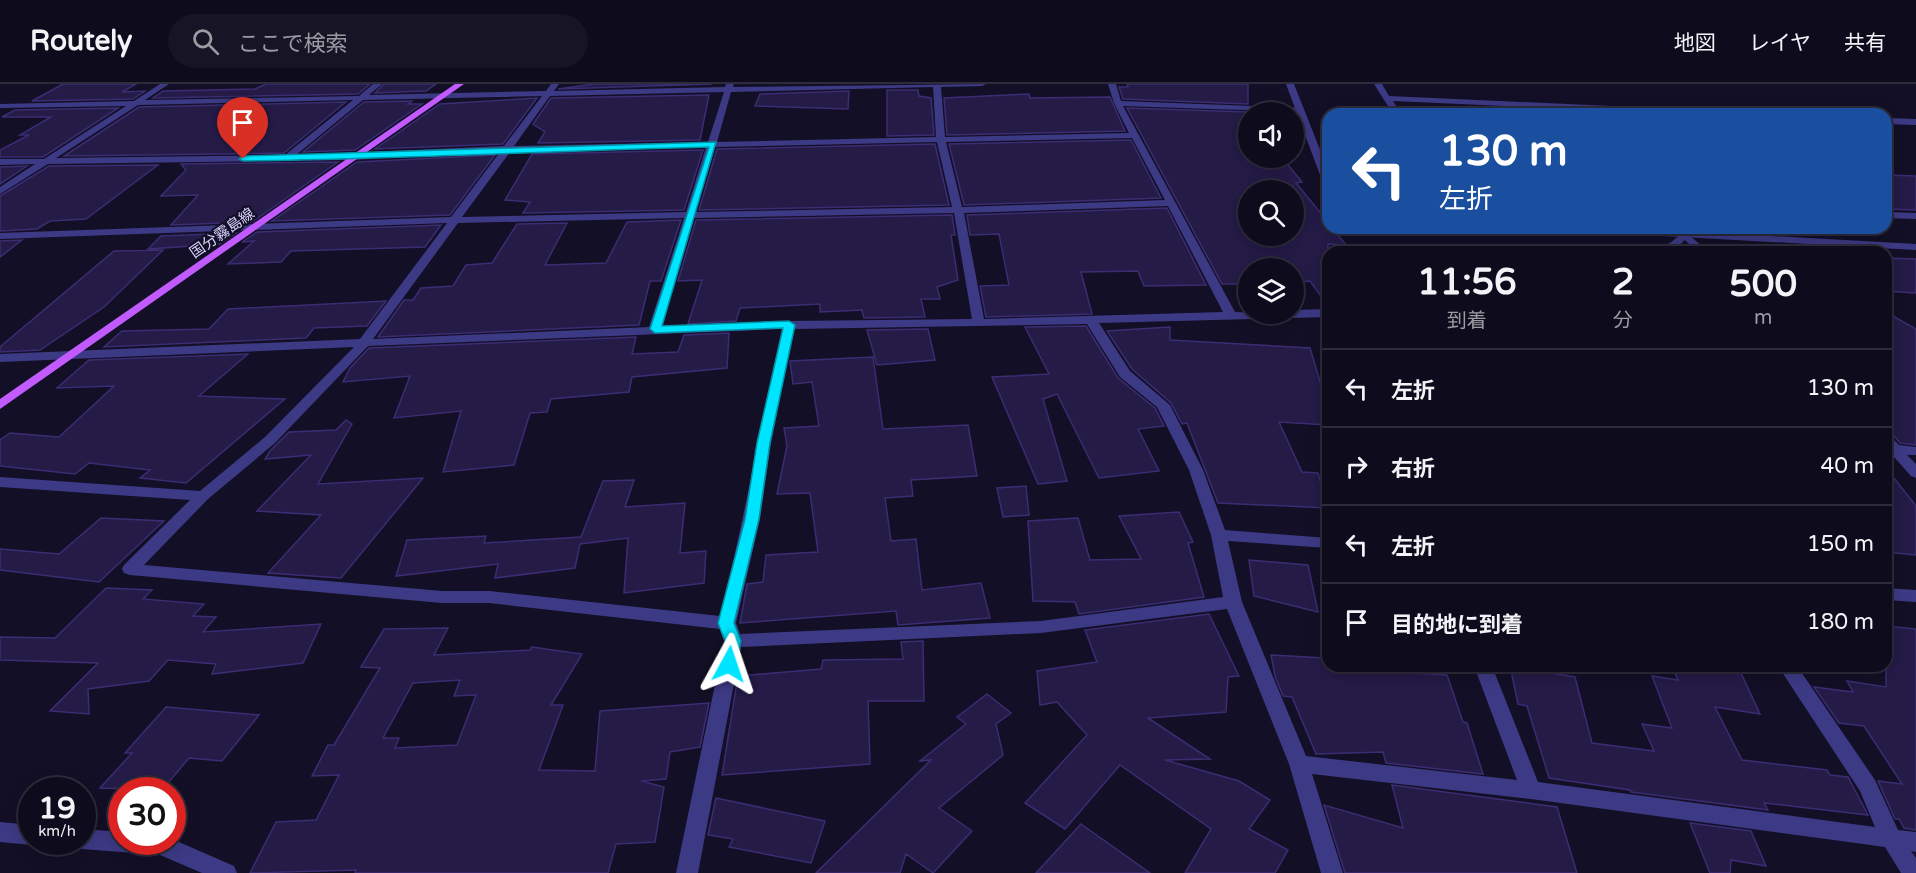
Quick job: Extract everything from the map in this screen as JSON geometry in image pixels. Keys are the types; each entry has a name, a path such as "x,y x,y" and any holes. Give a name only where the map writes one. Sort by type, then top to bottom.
{"main road":[{"name":"国分霧島線","path":"0,405 460,84"}],"street":[{"path":"0,191 132,103 165,84"},
{"path":"287,158 378,84"},
{"path":"555,84 366,341 270,440 203,496 130,569 442,597 489,597 730,632 1041,627 1233,602"},
{"path":"0,106 440,98 729,87 982,84"},
{"path":"1112,84 1118,103 1230,314"},
{"path":"1290,84 1297,102"},
{"path":"1378,84 1393,108"},
{"path":"937,85 941,141 958,210 979,323"},
{"path":"655,329 714,144 729,87"},
{"path":"1386,98 1608,108"},
{"path":"1118,103 1238,108"},
{"path":"1304,120 1322,167"},
{"path":"1892,121 1916,122"},
{"path":"0,162 352,158 506,149 1136,135"},
{"path":"0,236 455,220 958,210 1173,203"},
{"path":"1892,215 1916,216"},
{"path":"1685,234 1697,246"},
{"path":"1671,246 1685,234 1916,247"},
{"path":"0,358 655,329 1322,313"},
{"path":"1090,318 1125,374 1163,405 1196,470 1219,535 1233,602 1299,764 1332,873"},
{"path":"687,873 764,443 789,325"},
{"path":"1892,445 1916,450"},
{"path":"1892,447 1916,473"},
{"path":"0,482 203,496"},
{"path":"1219,535 1322,543"},
{"path":"1892,594 1916,596"},
{"path":"1485,672 1531,790"},
{"path":"1791,672 1868,786 1892,840 1913,873"},
{"path":"1299,764 1531,790 1916,842"},
{"path":"0,832 18,834"},
{"path":"96,839 162,845 226,873"}],"building":[{"path":"63,84 136,84 122,92 145,91 133,99 32,101"},
{"path":"266,84 370,84 358,94 153,98 163,91 255,89"},
{"path":"384,84 436,84 426,91 375,93"},
{"path":"594,84 712,84 558,89"},
{"path":"1127,84 1248,84 1248,102 1238,104 1123,99 1119,87 1128,87"},
{"path":"887,90 918,90 919,96 931,98 934,135 887,136"},
{"path":"849,91 848,109 755,106 760,94"},
{"path":"1029,94 1030,98 1110,97 1125,131 947,135 944,98"},
{"path":"709,95 700,140 538,143 545,132 533,124 551,98"},
{"path":"537,98 503,144 375,149 440,104"},
{"path":"412,101 408,104 422,104 355,150 303,152 364,102"},
{"path":"346,102 284,153 64,156 139,107"},
{"path":"118,108 43,157 0,157 0,150 29,135 20,135 51,117 2,117 15,110"},
{"path":"1127,108 1238,112 1238,168 1291,168 1300,180 1238,180 1238,246 1304,246 1304,193 1322,215 1322,234 1337,234 1346,245 1322,246 1322,298 1310,281 1304,281 1304,258 1238,258 1238,284 1222,284"},
{"path":"1131,140 1161,198 964,205 949,144"},
{"path":"935,144 949,205 699,210 717,149"},
{"path":"703,150 684,210 523,213 530,202 505,200 532,154"},
{"path":"495,155 450,215 272,221 357,162"},
{"path":"338,162 252,222 171,225 198,195 161,196 186,170 181,164"},
{"path":"158,165 86,219 50,221 37,229 0,231 0,196 49,166"},
{"path":"27,166 0,184 0,167"},
{"path":"1892,175 1916,176 1916,210 1892,209"},
{"path":"1167,208 1206,285 1144,286 1138,271 1081,272 1092,314 986,317 980,286 1009,285 999,234 970,235 967,215"},
{"path":"952,215 955,235 951,235 958,280 937,287 940,299 921,299 925,317 864,318 862,310 820,312 820,304 740,308 736,321 688,324 702,280 678,281 696,220"},
{"path":"681,220 661,281 650,281 639,325 378,337 404,300 413,300 421,288 453,286 466,265 492,263 517,224 567,223 545,265 606,263 627,222"},
{"path":"441,225 425,247 291,251 281,262 228,264 254,241 242,242 257,232"},
{"path":"236,233 220,244 148,249 161,236"},
{"path":"22,240 0,257 0,241"},
{"path":"163,250 104,307 40,350 0,352 0,347 114,251"},
{"path":"1892,258 1916,259 1916,293 1892,291"},
{"path":"386,301 367,326 314,328 306,338 104,347 122,331 209,329 228,309"},
{"path":"1892,315 1916,329 1916,445 1900,443 1893,435"},
{"path":"1086,326 1118,378 1155,408 1164,426 1138,429 1159,471 1099,478 1057,394 1043,399 1067,481 1038,484 992,377 1049,374 1025,327"},
{"path":"1170,327 1170,340 1310,348 1322,388 1322,425 1279,422 1302,472 1318,473 1322,487 1322,508 1218,503 1187,423 1182,424 1171,403 1132,369 1107,331"},
{"path":"928,329 935,360 877,365 867,330"},
{"path":"729,333 727,368 632,377 629,392 551,399 547,412 530,413 514,465 443,472 461,411 394,418 410,376 343,382 350,368 369,348 636,337 632,354 678,352 684,335"},
{"path":"248,354 199,396 285,399 186,483 140,478 150,470 89,463 75,474 0,466 0,440 10,433 59,437 114,386 57,388 89,360"},
{"path":"873,357 883,429 968,425 977,476 911,480 913,496 885,498 891,541 916,539 922,590 981,583 990,618 898,625 896,611 740,623 747,584 763,582 766,555 818,552 810,493 777,494 787,446 784,428 819,426 812,382 793,384 790,361"},
{"path":"346,420 352,424 318,484 423,478 341,578 268,573 321,515 257,511 311,455 265,459 289,432 336,430"},
{"path":"1892,476 1916,506 1916,555 1892,553"},
{"path":"634,480 625,507 685,503 680,553 706,551 704,583 624,593 628,538 580,544 575,568 495,578 498,564 396,576 407,540 486,536 484,543 581,537 603,481"},
{"path":"1026,486 1029,515 1003,517 997,488"},
{"path":"1179,512 1193,542 1188,543 1204,597 1079,614 1075,602 1033,601 1028,521 1078,518 1090,560 1141,559 1119,516"},
{"path":"101,518 164,521 99,582 0,570 0,549 59,554"},
{"path":"1249,560 1308,565 1318,612 1254,596"},
{"path":"106,588 152,590 143,599 204,604 193,616 216,617 203,632 321,624 303,663 212,674 216,664 168,660 149,681 88,689 89,714 50,711 98,663 0,660 0,637 55,638"},
{"path":"1209,614 1239,676 1228,677 1226,712 1148,718 1210,759 1165,760 1239,781 1270,800 1249,829 1288,850 1275,873 1185,873 1211,829 1120,765 1065,829 1025,803 1087,735 1057,702 1040,705 1037,671 1097,662 1085,630"},
{"path":"1892,627 1916,629 1916,830 1904,828 1899,819 1895,819 1878,781 1902,784 1864,726 1839,723 1814,687 1853,692 1847,681 1886,687 1886,672 1892,672"},
{"path":"448,628 434,655 530,650 532,647 582,654 551,705 563,705 539,770 595,771 600,711 709,703 700,747 670,752 666,779 641,781 664,787 655,842 616,844 608,873 355,873 356,870 250,873 276,822 316,820 339,775 312,776 328,745 334,745 380,668 361,667 384,629","holes":["460,680 454,696 476,695 457,745 395,748 399,738 383,738 413,683"]},
{"path":"923,641 924,701 868,701 870,764 722,775 738,676 821,669 823,660 903,659 901,642"},
{"path":"1271,655 1322,658 1322,672 1399,672 1447,675 1463,722 1467,723 1483,774 1386,763 1383,752 1316,754 1292,697 1283,696 1275,676"},
{"path":"1511,672 1545,672 1575,677 1592,743 1654,751 1642,724 1672,728 1652,676 1678,680 1675,672 1741,673 1760,714 1715,707 1742,760 1827,770 1830,775 1848,777 1868,815 1764,803 1768,810 1631,792 1630,790 1549,778 1527,706 1518,704"},
{"path":"987,694 1011,713 996,724 1003,755 939,808 972,831 933,873 906,854 900,873 816,873 931,760 920,761 966,724 957,717"},
{"path":"166,707 259,715 222,761 189,758 173,777 110,777 132,753 125,753"},
{"path":"108,779 108,788 100,788"},
{"path":"1392,785 1557,807 1577,873 1345,873 1324,805 1403,828"},
{"path":"716,798 825,821 811,863 729,847 733,839 708,835"},
{"path":"1690,823 1751,831 1766,866 1731,860 1730,873 1710,873"},
{"path":"1081,824 1150,873 1036,873"}],"route":[{"path":"243,159 352,158 506,149 714,144 655,329 789,325 764,443 752,519 726,623 733,641 729,664"}]}
